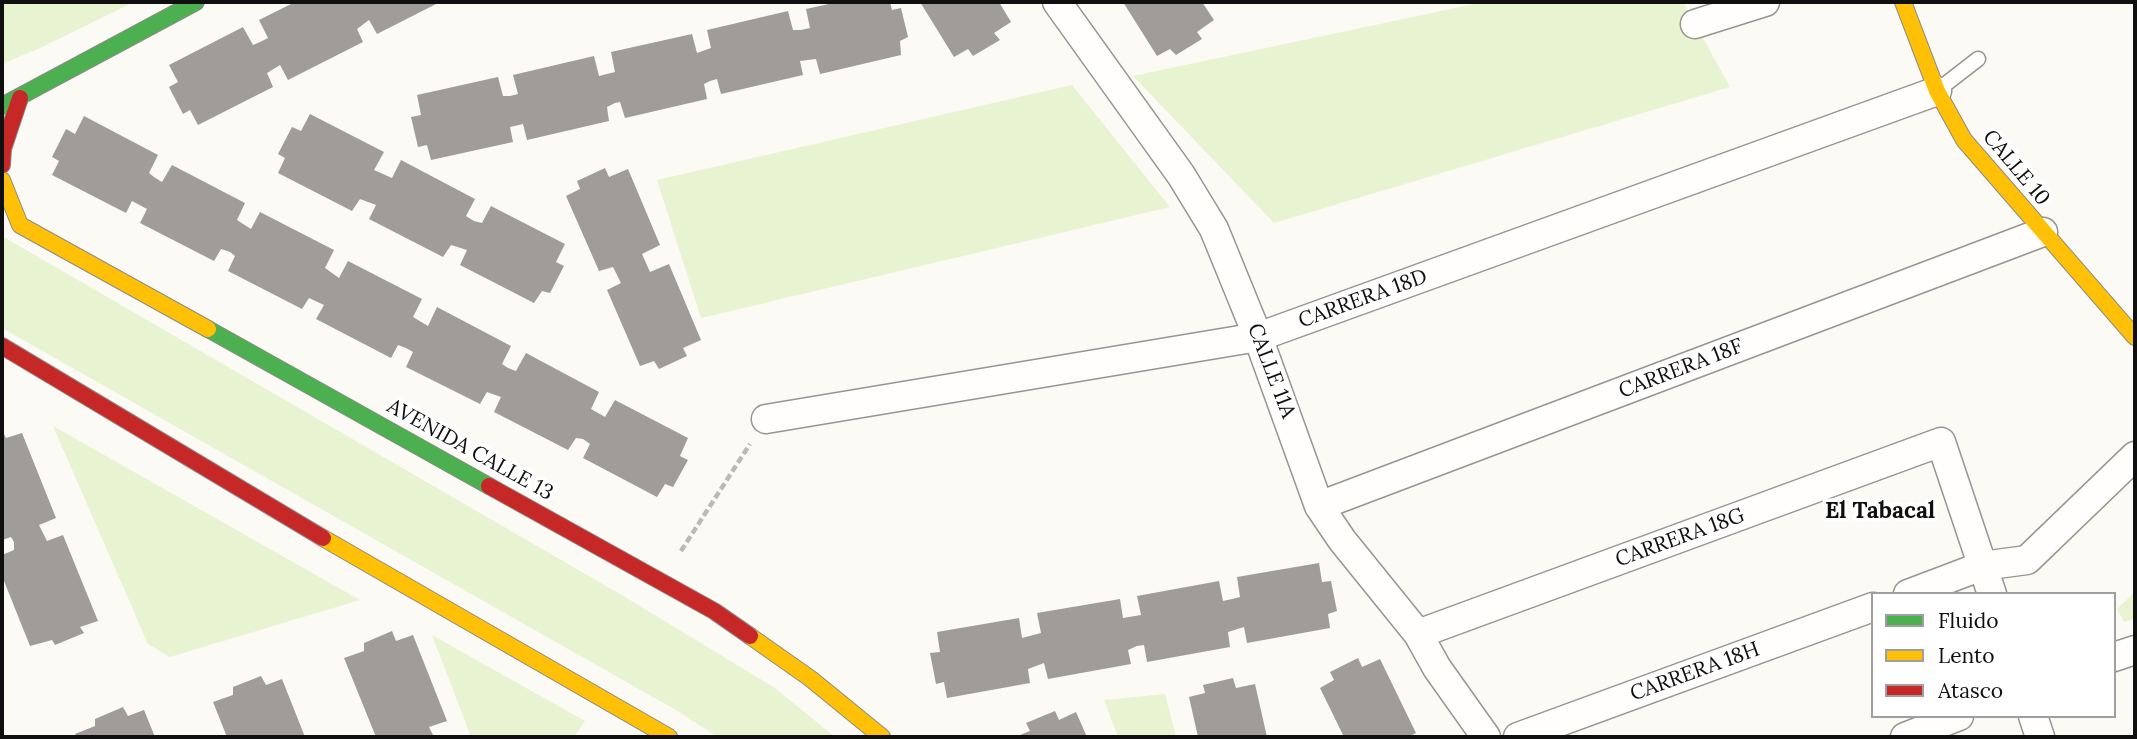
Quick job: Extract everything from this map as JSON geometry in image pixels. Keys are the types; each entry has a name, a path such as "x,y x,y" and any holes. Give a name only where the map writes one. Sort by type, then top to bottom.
{"street":[{"path":"2,106 196,2"},
{"name":"CALLE 11A","path":"1057,2 1181,175 1214,229 1258,337 1319,506 1342,540 1418,634 1437,668 1486,737"},
{"path":"1695,24 1765,2"},
{"name":"CALLE 10","path":"1903,2 1937,91 1964,140 2135,337"},
{"name":"CARRERA 18D","path":"766,419 1258,337 1937,91"},
{"path":"2,165 4,149 20,98"},
{"name":"AVENIDA CALLE 13","path":"2,180 20,225 663,580 714,611 811,679 882,737"},
{"name":"CARRERA 18F","path":"1319,506 2043,232"},
{"path":"2,346 328,541 669,737"},
{"name":"CARRERA 18G","path":"1418,634 1941,442 1982,566"},
{"path":"1913,592 1982,566 2026,560 2135,456"},
{"path":"1982,566 1991,592"},
{"name":"CARRERA 18H","path":"1518,737 1871,608"},
{"path":"2116,656 2135,650"},
{"path":"1905,737 1954,718"},
{"path":"2034,718 2040,737"}],"lane":[{"path":"1937,91 1978,59"}],"path":[{"path":"663,580 766,419"}],"green space":[{"path":"2,2 134,2 2,64"},
{"path":"1484,2 1683,2 1730,87 1274,223 1133,76"},
{"path":"1072,85 1170,207 701,318 657,180"},
{"path":"2,236 625,597 775,688 835,737 717,737 681,713 2,328"},
{"path":"53,426 360,600 170,657 148,644"},
{"path":"2135,592 2135,619 2124,622 2117,609"},
{"path":"432,635 585,721 574,737 471,737"},
{"path":"1165,694 1176,737 1118,737 1104,700"}],"building":[{"path":"295,2 440,2 377,34 369,20 357,29 363,42 288,80 280,65 267,73 273,87 198,125 190,110 183,114 169,87 178,82 169,65 243,27 253,45 268,38 259,20"},
{"path":"838,2 890,2 892,10 901,8 908,37 900,41 901,55 820,74 816,59 800,61 803,75 721,94 717,79 704,84 707,99 625,118 620,102 615,103 607,107 609,121 527,140 523,124 510,127 513,142 431,160 427,145 418,147 411,117 421,115 417,95 498,77 503,96 510,96 518,94 513,75 594,56 599,76 615,72 611,52 692,34 697,53 711,48 707,30 788,11 793,30 801,30 810,28 806,9"},
{"path":"920,2 999,2 1011,22 994,33 1000,40 973,56 968,49 954,57"},
{"path":"1123,2 1202,2 1214,20 1197,32 1202,39 1176,55 1170,49 1157,56"},
{"path":"310,114 384,152 374,170 392,178 401,160 475,199 466,216 474,221 482,223 491,206 565,244 556,262 564,266 550,293 542,291 534,303 460,265 467,250 451,245 443,257 369,219 376,205 360,199 352,211 278,173 285,158 278,154 292,127 301,131"},
{"path":"84,116 158,155 149,173 162,182 172,165 245,203 237,220 251,229 260,212 334,250 325,268 339,278 348,261 422,299 413,317 428,326 437,307 511,346 502,364 508,368 516,371 526,353 599,392 591,409 605,417 615,400 688,438 680,456 688,460 673,487 665,484 657,497 583,458 590,444 583,439 576,438 568,450 494,412 501,397 487,392 480,404 406,367 413,352 406,348 398,345 391,358 316,319 324,305 309,298 302,309 228,271 235,256 230,252 221,249 214,261 140,223 147,209 132,201 126,213 52,175 59,161 52,157 66,129 75,134"},
{"path":"605,168 609,177 628,169 660,245 642,254 650,272 669,264 701,340 683,348 687,356 659,369 654,361 640,366 607,290 621,283 613,267 599,271 566,196 580,189 577,181"},
{"path":"2,430 6,438 22,433 56,518 39,525 47,541 63,535 98,621 80,627 84,633 55,645 52,640 30,646 2,576 2,555 14,550 14,542 11,537 2,540"},
{"path":"1319,563 1322,582 1331,581 1337,611 1328,614 1330,628 1247,643 1244,627 1228,632 1230,647 1147,662 1144,645 1137,646 1128,650 1131,664 1048,679 1044,663 1028,669 1030,683 947,698 944,682 936,684 930,653 940,652 937,632 1019,618 1022,638 1041,633 1037,613 1120,599 1123,618 1141,615 1137,596 1219,581 1223,601 1240,597 1237,577"},
{"path":"392,631 396,641 413,635 447,721 429,727 434,737 376,737 344,658 364,651 364,643"},
{"path":"1358,658 1362,667 1380,659 1416,733 1408,737 1344,737 1320,688 1334,680 1330,672"},
{"path":"261,676 266,685 282,679 305,737 227,737 213,702 233,695 233,687"},
{"path":"1233,678 1236,688 1255,684 1267,737 1198,737 1189,697 1205,693 1203,685"},
{"path":"123,707 128,716 144,710 155,737 76,737 75,734 95,726 95,719"},
{"path":"1055,711 1059,720 1076,712 1087,737 1015,737 1030,731 1026,723"}],"traffic: fast":[{"path":"2,106 196,2"},
{"path":"208,329 489,486"}],"traffic: slow":[{"path":"1903,2 1937,91 1964,140 2135,337"},
{"path":"2,180 20,225 208,329"},
{"path":"323,538 669,737"},
{"path":"750,636 811,679 882,737"}],"traffic: jam":[{"path":"2,165 3,149 20,98"},
{"path":"2,346 323,538"},
{"path":"489,486 714,611 750,636"}],"district":[{"name":"El Tabacal","path":"1880,511"}]}
